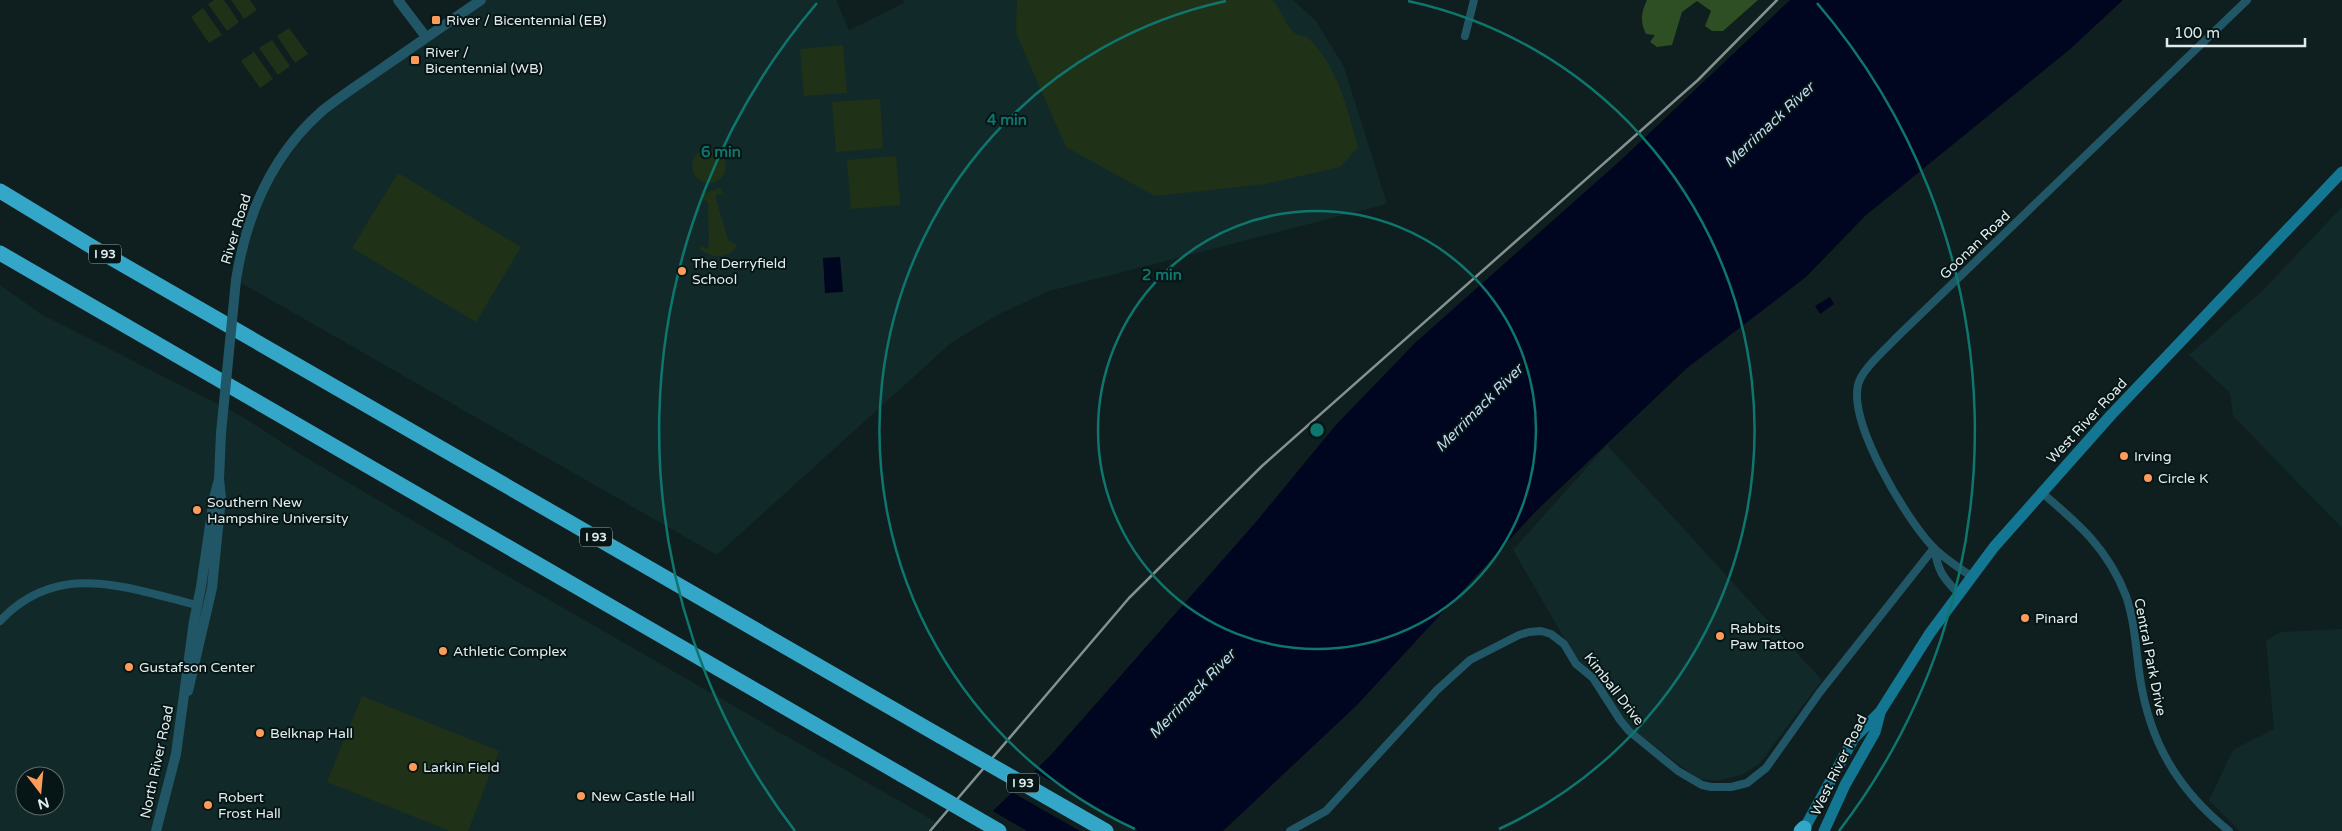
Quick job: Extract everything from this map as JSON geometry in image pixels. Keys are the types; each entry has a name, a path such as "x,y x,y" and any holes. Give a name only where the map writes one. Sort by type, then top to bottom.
{"highway":[{"name":"I 93","path":"0,191 94,248 1106,831"},
{"path":"0,252 999,831"}],"main road":[{"name":"West River Road","path":"1803,830 1854,738 1880,712 1930,633 1971,576 2042,492 2111,415 2342,172"},
{"name":"West River Road","path":"1824,831 1845,786 1875,732 1880,712"}],"street":[{"path":"398,0 426,37"},
{"name":"River Road","path":"184,699 190,686 212,588 221,498 219,479 221,433 236,280 242,246 259,198 272,172 292,142 308,125 335,101 481,0"},
{"path":"1465,36 1474,0"},
{"name":"Goonan Road","path":"1971,576 1934,548 1908,515 1884,475 1862,422 1857,404 1858,383 1872,362 1889,344 2247,0"},
{"name":"River Road","path":"184,699 184,687 214,498 219,479"},
{"name":"Central Park Drive","path":"2042,492 2094,539 2112,566 2130,609 2144,704 2160,751 2197,800 2229,831"},
{"name":"Goonan Road","path":"1934,548 1936,562 1944,579 1958,593"},
{"name":"Kimball Drive","path":"1290,831 1326,811 1437,690 1465,664 1482,653 1529,632 1541,631 1551,634 1564,644 1576,664 1593,678 1629,731 1678,772 1711,787 1731,787 1747,783 1766,768 1820,692 1934,548"},
{"path":"0,621 16,605 37,592 63,584 79,582 117,586 197,605"},
{"name":"North River Road","path":"156,831 176,754 184,699"}],"shaded area":[{"name":"The Derryfield School","path":"481,0 836,0 849,30 904,3 903,0 1293,0 1316,21 1344,67 1387,204 1049,291 997,315 951,343 717,555 236,280 259,198 308,125"},
{"path":"2342,207 2342,528 2233,416 2230,393 2189,355 2264,289"},
{"name":"Southern New Hampshire University","path":"0,285 41,314 241,416 305,457 483,562 936,822 927,831 0,831"},
{"path":"1607,445 1822,680 1760,763 1744,774 1718,781 1698,779 1632,729 1581,667 1513,550"},
{"path":"2342,629 2342,831 2240,831 2209,800 2233,750 2274,729 2266,641 2280,632"}],"green space":[{"path":"214,0 224,0 239,22 227,31 208,4"},
{"path":"231,0 250,0 257,10 244,19"},
{"path":"1017,0 1272,0 1277,5 1290,28 1299,35 1307,37 1318,48 1334,74 1350,117 1358,147 1340,167 1266,184 1155,196 1066,147 1016,33"},
{"path":"1647,0 1758,0 1723,31 1712,31 1705,26 1711,11 1697,1 1682,12 1672,45 1657,47 1650,42 1655,35 1646,34 1642,21 1642,13"},
{"path":"203,8 222,35 209,43 191,17"},
{"path":"289,28 308,54 295,63 277,36"},
{"path":"272,40 290,66 278,75 259,48"},
{"path":"843,45 847,93 804,96 800,49"},
{"path":"254,52 273,79 260,88 241,61"},
{"path":"880,99 883,148 836,152 832,102"},
{"path":"709,149 721,154 726,166 721,178 709,183 697,178 692,166 697,154"},
{"path":"896,156 900,205 851,209 847,160"},
{"path":"398,173 521,247 476,322 352,248"},
{"path":"720,188 724,195 717,194 716,199 728,240 737,245 730,253 715,256 700,249 701,246 706,249 709,246 708,203 699,195"},
{"name":"Larkin Field","path":"362,696 499,751 468,831 450,831 327,782"}],"water":[{"name":"Merrimack River","path":"1790,0 2123,0 2069,50 1865,216 1806,277 1687,368 1536,511 1357,705 1223,831 972,831 1050,756 1256,522 1335,426 1415,343 1621,160"},
{"path":"840,257 843,292 825,293 823,258"},
{"path":"1830,297 1834,304 1820,314 1815,306"}],"pier":[{"path":"1032,770 1138,831 1080,831 1010,791"},
{"path":"991,810 1027,831 969,831"}],"railway":[{"path":"930,831 1129,598 1262,466 1698,80 1777,0"}],"place":[{"name":"River / Bicentennial (EB)","path":"436,20"},
{"name":"River / Bicentennial (WB)","path":"415,60"},
{"name":"The Derryfield School","path":"682,271"},
{"name":"Irving","path":"2124,456"},
{"name":"Circle K","path":"2148,478"},
{"name":"Southern New Hampshire University","path":"197,510"},
{"name":"Pinard","path":"2025,618"},
{"name":"Rabbits Paw Tattoo","path":"1720,636"},
{"name":"Athletic Complex","path":"443,651"},
{"name":"Gustafson Center","path":"129,667"},
{"name":"Belknap Hall","path":"260,733"},
{"name":"Larkin Field","path":"413,767"},
{"name":"New Castle Hall","path":"581,796"},
{"name":"Robert Frost Hall","path":"208,805"}]}
